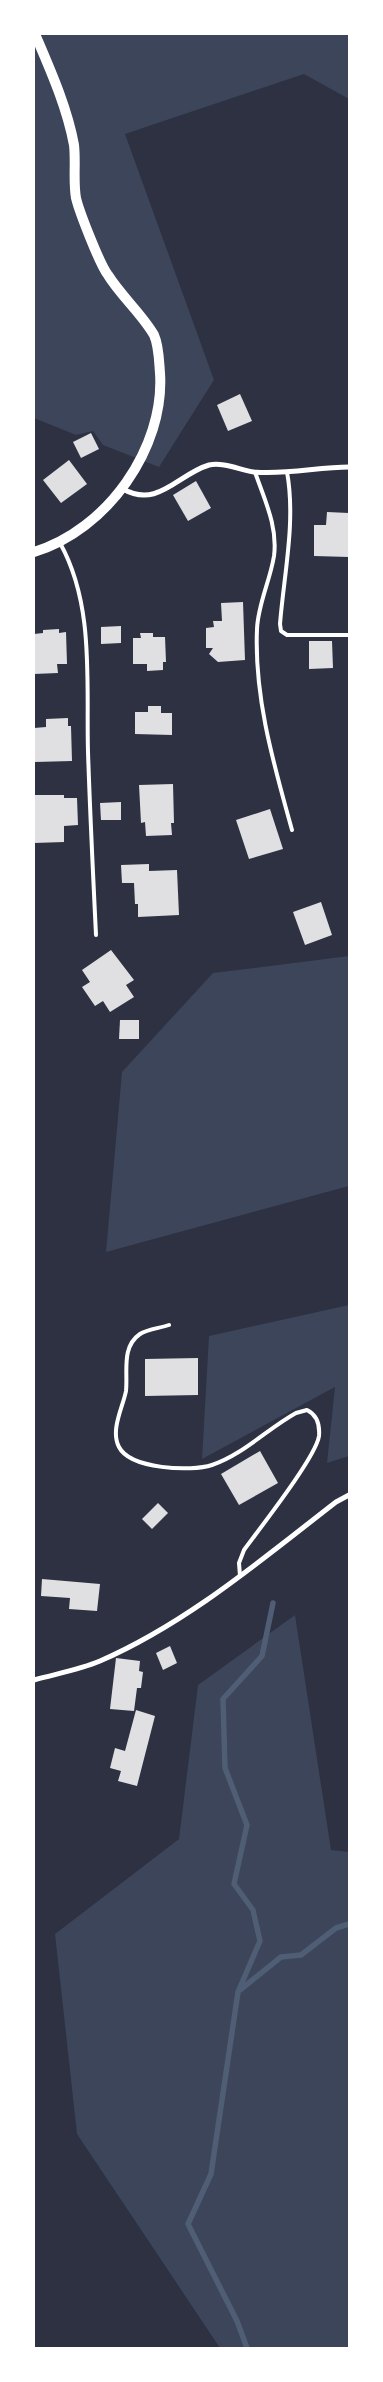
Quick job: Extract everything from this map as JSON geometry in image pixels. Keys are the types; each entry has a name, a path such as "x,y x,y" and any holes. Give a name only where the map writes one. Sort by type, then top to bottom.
{"main road":[{"path":"34,552 59,541 86,524 123,489 152,438 156,425 161,384 159,356 154,336 106,274 76,198 74,145 58,90 35,34"}],"street":[{"path":"123,489 132,494 153,495 210,465 255,472 287,472 349,467"},
{"path":"34,1680 98,1662 135,1644 240,1576 336,1502 349,1495"}],"lane":[{"path":"255,472 274,525 274,554 260,604 257,628 262,710 292,830"},
{"path":"287,472 288,539 280,624 282,631 287,634 349,635"},
{"path":"59,541 69,560 77,586 87,645 88,753 96,935"},
{"path":"169,1325 140,1334 129,1351 126,1392 120,1408 117,1433 118,1446 127,1456 142,1464 160,1467 209,1466 229,1459 296,1413 306,1410 314,1414 319,1424 319,1437 311,1456 244,1550 239,1563 240,1576"}],"shaded area":[{"path":"34,34 349,34 349,99 304,74 125,134 214,380 159,467 103,445 93,431 76,435 34,418"},
{"path":"349,956 349,1186 106,1252 122,1072 213,973"},
{"path":"349,1305 349,1456 327,1463 335,1387 202,1459 209,1336"},
{"path":"295,1615 331,1850 349,1852 349,2348 220,2348 77,2134 55,1934 179,1839 198,1685"}],"building":[{"path":"240,394 252,421 228,431 217,405"},
{"path":"91,433 99,449 81,458 73,442"},
{"path":"69,460 87,484 61,503 43,480"},
{"path":"196,481 211,508 188,521 173,495"},
{"path":"327,512 349,513 349,557 314,556 314,525 326,525"},
{"path":"243,602 245,660 218,662 209,654 213,648 206,648 206,628 214,627 213,621 222,621 221,603"},
{"path":"121,626 121,643 101,644 101,627"},
{"path":"59,629 59,633 66,632 67,664 57,664 58,673 34,674 34,634 43,633 43,630"},
{"path":"140,633 153,633 153,637 165,637 166,662 163,662 163,670 147,671 147,664 133,664 133,638 141,638"},
{"path":"309,641 332,641 333,668 309,669"},
{"path":"148,706 161,706 161,713 172,713 172,735 135,734 135,712 148,712"},
{"path":"68,718 68,726 71,726 72,761 35,762 34,728 46,727 46,719"},
{"path":"173,784 174,823 171,823 172,835 146,836 145,822 141,823 139,785"},
{"path":"34,795 64,795 64,798 77,798 78,825 64,826 64,842 34,843"},
{"path":"121,802 121,820 101,820 100,803"},
{"path":"270,809 283,849 249,859 236,820"},
{"path":"149,864 149,871 177,870 179,915 138,917 138,904 135,904 134,883 122,883 121,865"},
{"path":"321,902 332,935 305,945 293,912"},
{"path":"111,950 134,980 126,985 134,997 110,1012 103,1001 95,1006 82,987 90,982 82,970"},
{"path":"120,1020 139,1020 139,1039 119,1039"},
{"path":"198,1358 198,1395 145,1396 145,1359"},
{"path":"260,1451 278,1483 239,1505 221,1474"},
{"path":"158,1503 168,1513 152,1529 142,1519"},
{"path":"42,1579 100,1584 97,1611 69,1609 70,1598 41,1596"},
{"path":"170,1646 177,1663 163,1670 156,1653"},
{"path":"116,1658 140,1661 139,1671 143,1672 141,1688 137,1688 134,1711 110,1709"},
{"path":"136,1710 155,1716 137,1786 118,1781 121,1771 110,1768 115,1748 125,1751"}],"waterway":[{"path":"247,2348 237,2321 188,2224 211,2174 238,1992 260,1941 253,1910 234,1884 247,1825 225,1768 223,1699 262,1656 273,1603"},
{"path":"240,1990 281,1957 301,1955 336,1928 349,1924"}]}
